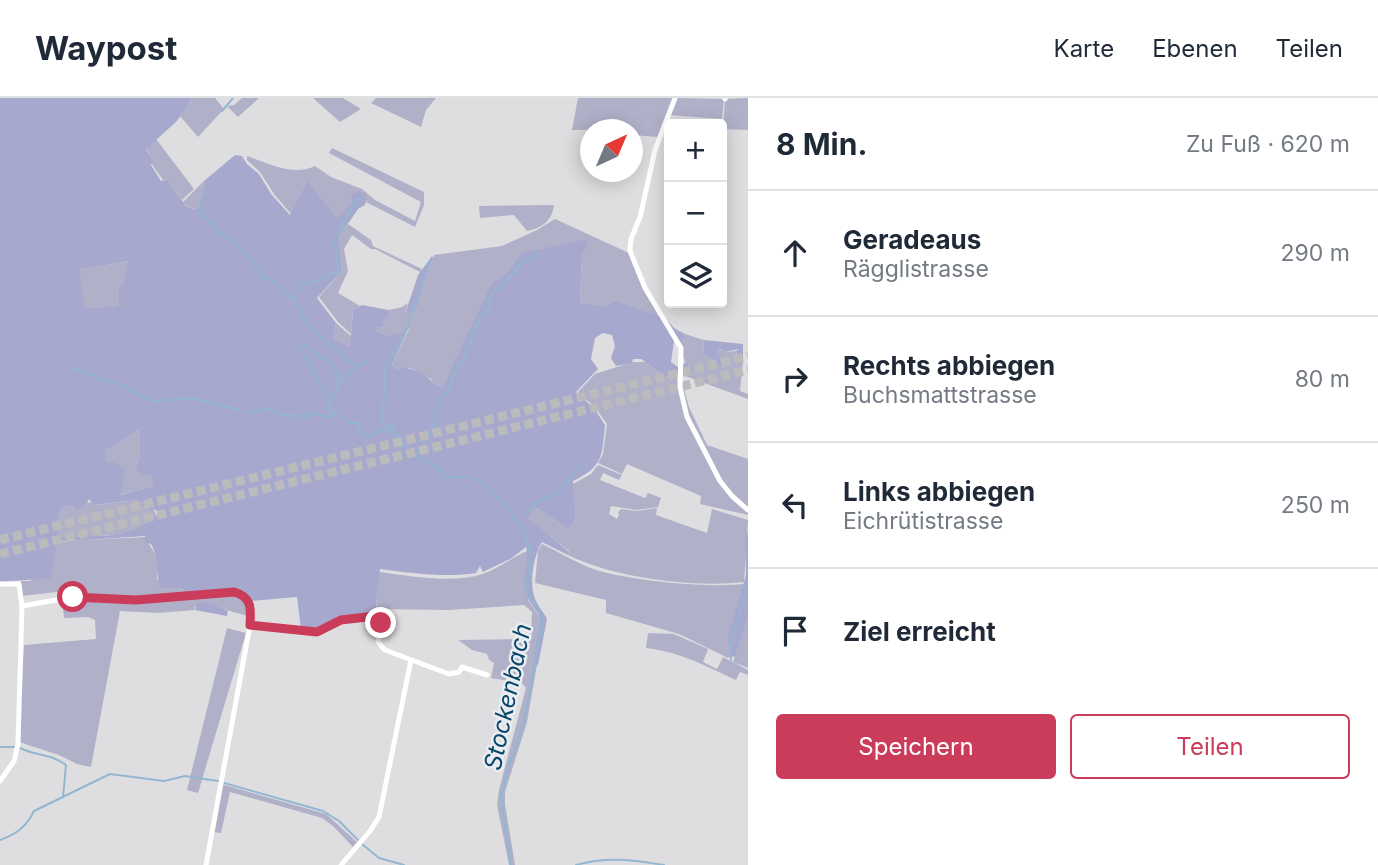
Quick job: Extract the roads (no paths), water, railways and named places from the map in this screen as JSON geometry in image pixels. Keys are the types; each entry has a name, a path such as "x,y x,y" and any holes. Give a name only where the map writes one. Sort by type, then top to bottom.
{"street":[{"path":"675,98 655,150 630,249 645,288 681,348 680,387 687,417 720,481 748,510"},
{"path":"0,584 19,584 23,606 18,744 14,761 0,781"},
{"path":"23,606 73,597 136,600 234,592 244,596 250,603 250,625 205,865"},
{"path":"250,625 317,632 341,620 375,616 381,623 378,638 380,646 449,674 459,672 462,667 487,675"},
{"path":"341,865 379,817 411,660"}],"waterway":[{"path":"222,111 233,98"},
{"path":"204,194 199,207 204,216 253,263 261,276 279,285 294,298 300,313 317,334 354,365"},
{"path":"313,283 330,274 339,273 333,243 356,200 360,199"},
{"path":"415,455 431,431 440,396 447,392 460,362 464,361 480,316 489,310 489,298 522,262 530,260 537,253"},
{"path":"385,395 385,367 404,336 430,262"},
{"path":"294,298 303,283 309,283"},
{"path":"303,343 318,356 331,362 340,381"},
{"path":"299,345 330,402"},
{"path":"333,414 329,408 337,391 336,387 349,372 367,361"},
{"path":"70,368 115,383"},
{"path":"120,384 151,401 193,398 239,410"},
{"path":"384,398 382,421 389,428"},
{"path":"245,412 271,409 284,415 292,414 297,418 302,415 308,417 312,413 330,417 338,414"},
{"name":"Stockenbach","path":"342,418 346,418 349,423 358,423 360,432 369,437 380,429 388,430 391,425 394,434 402,440 410,454 440,468 444,477 459,476 484,483 506,504 525,531 531,557 528,567 531,572 527,581 528,596 536,604 543,618 523,726 501,797 511,865"},
{"path":"527,513 537,502 558,493 581,462"},
{"path":"731,660 731,640 746,588"},
{"path":"0,747 16,747"},
{"path":"20,748 66,765 63,797"},
{"path":"0,840 20,829 34,811 110,774 164,781 185,776 218,781"},
{"path":"224,783 323,811 339,821 358,840"},
{"path":"362,844 379,858 404,865"},
{"path":"576,865 609,860 664,865"}],"tunnel":[{"path":"0,540 748,356"},
{"path":"0,554 748,370"}]}
